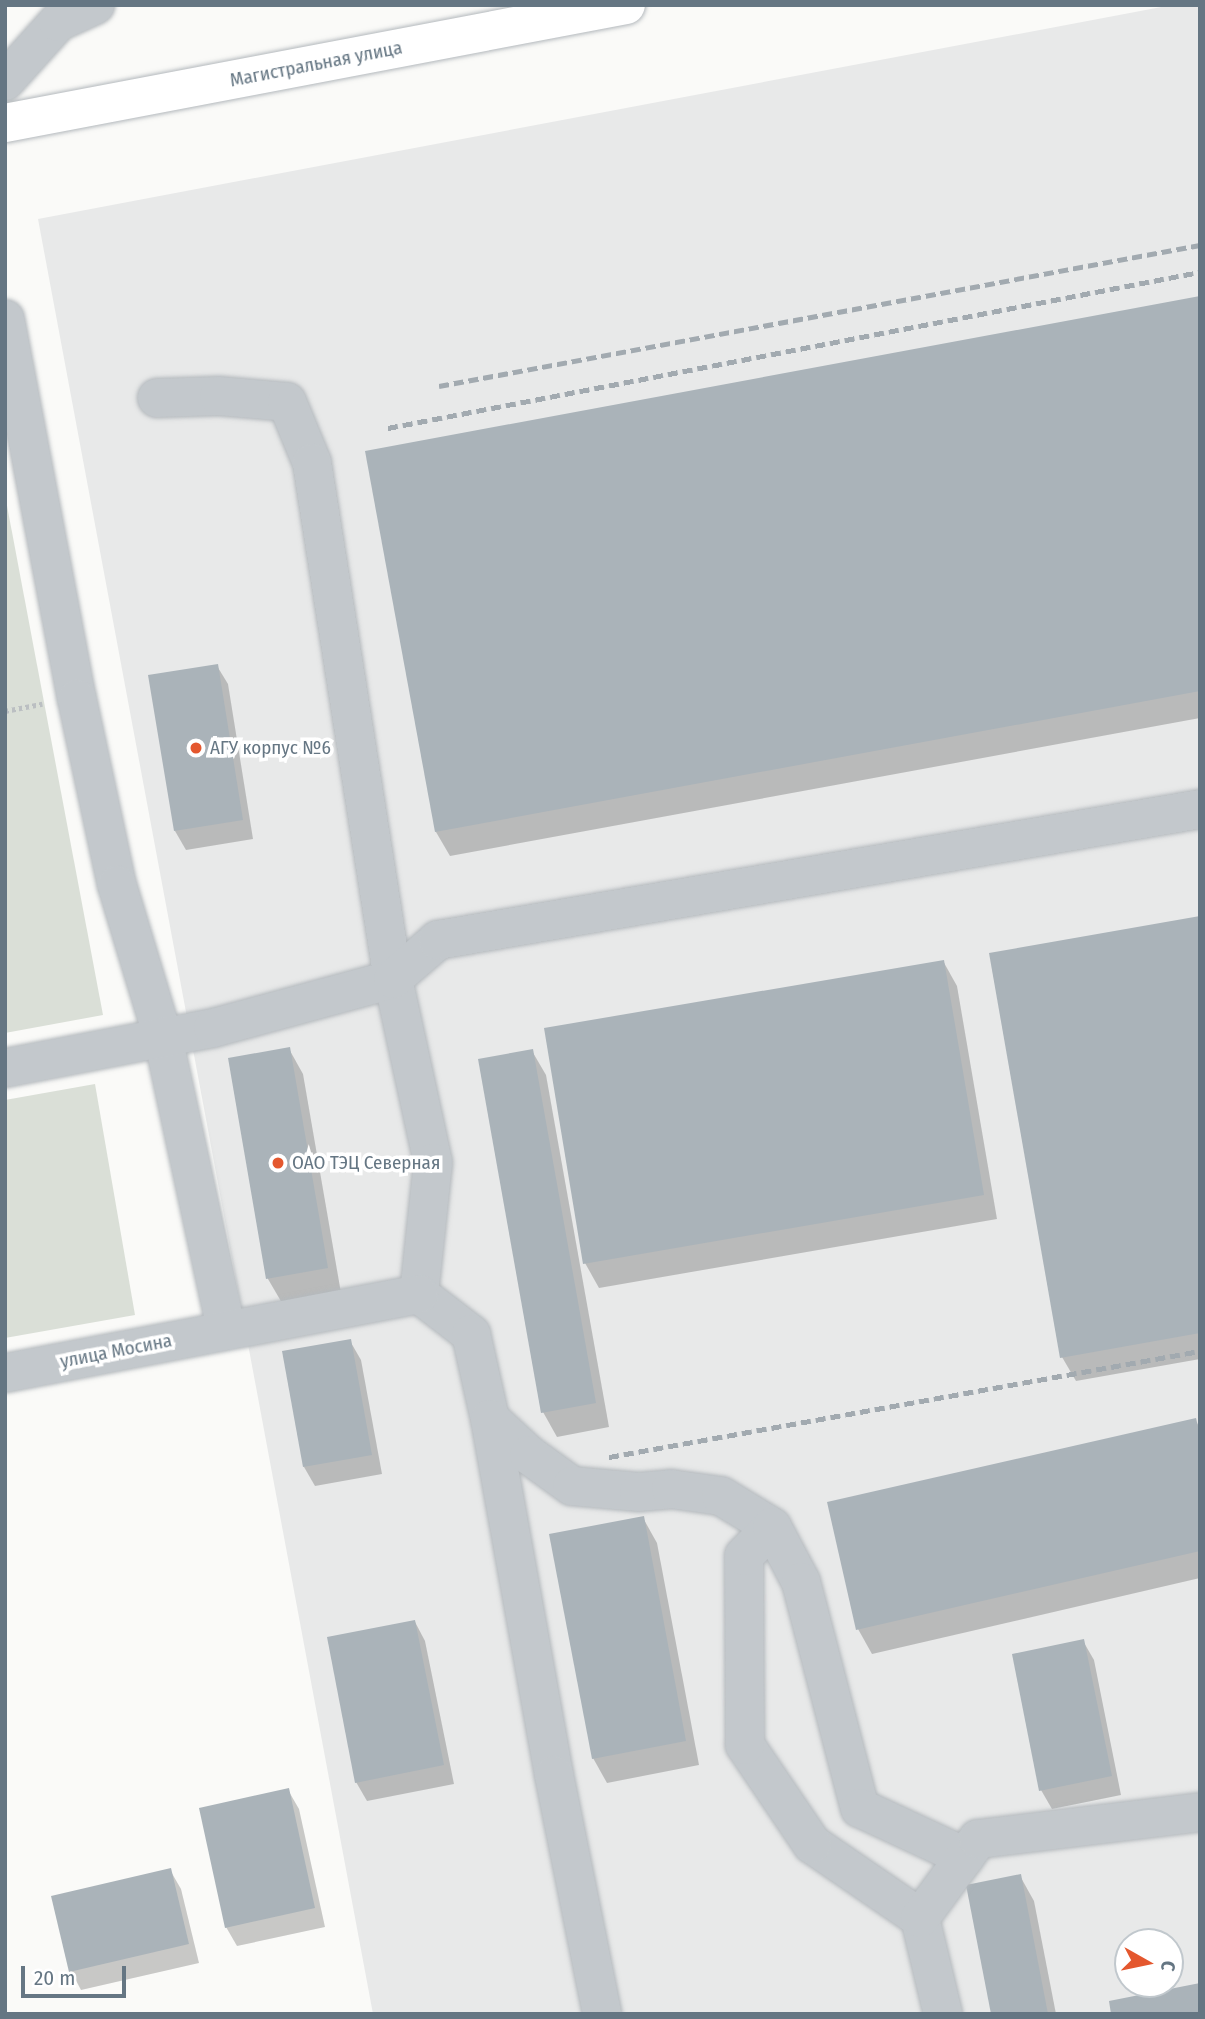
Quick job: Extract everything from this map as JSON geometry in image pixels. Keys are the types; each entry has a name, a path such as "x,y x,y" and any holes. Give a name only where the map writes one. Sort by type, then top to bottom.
{"highway":[{"name":"Магистральная улица","path":"5,122 626,5"}],"street":[{"path":"5,81 58,22 95,5"},
{"path":"5,319 76,699 111,859 163,1037 226,1329"},
{"path":"157,398 219,396 287,402 312,463 393,979 433,1163 419,1294 471,1335 490,1419 554,1775 602,2014"},
{"path":"5,1068 212,1028 393,979 438,940 1200,809"},
{"name":"улица Мосина","path":"5,1373 419,1294"},
{"path":"490,1419 529,1455 572,1486 639,1492 671,1489 721,1496 772,1527 801,1582 860,1808 965,1857"},
{"path":"772,1527 744,1556 745,1745 812,1844 920,1918 943,2014"},
{"path":"920,1918 978,1839 1200,1812"}],"shaded area":[{"path":"1172,5 1200,5 1200,2014 373,2014 38,219"},
{"path":"5,495 103,1015 5,1033"},
{"path":"95,1084 135,1315 5,1338 5,1100"}],"building":[{"path":"1200,296 1200,691 435,832 365,451"},
{"name":"АГУ корпус №6","path":"218,664 243,820 174,831 148,675"},
{"path":"1200,916 1200,1333 1060,1358 989,953"},
{"path":"944,960 984,1195 583,1264 544,1028"},
{"name":"ОАО ТЭЦ Северная","path":"290,1047 328,1268 266,1279 228,1058"},
{"path":"533,1049 596,1403 541,1413 478,1059"},
{"path":"351,1339 372,1455 303,1467 282,1351"},
{"path":"1196,1418 1200,1435 1200,1551 856,1630 827,1502"},
{"path":"644,1516 686,1741 592,1759 549,1534"},
{"path":"415,1620 444,1765 355,1783 327,1637"},
{"path":"1084,1639 1112,1776 1039,1791 1012,1654"},
{"path":"289,1788 315,1908 225,1928 199,1808"},
{"path":"171,1868 189,1944 69,1972 51,1896"},
{"path":"1021,1874 1048,2014 991,2014 966,1885"},
{"path":"1200,1983 1200,2014 1111,2014 1109,2001 1124,1998 1184,1998 1184,1986"}],"railway":[{"path":"439,386 1200,245"},
{"path":"388,428 1200,272"},
{"path":"609,1457 1200,1351"}],"place":[{"name":"АГУ корпус №6","path":"196,748"},
{"name":"ОАО ТЭЦ Северная","path":"278,1163"}]}
